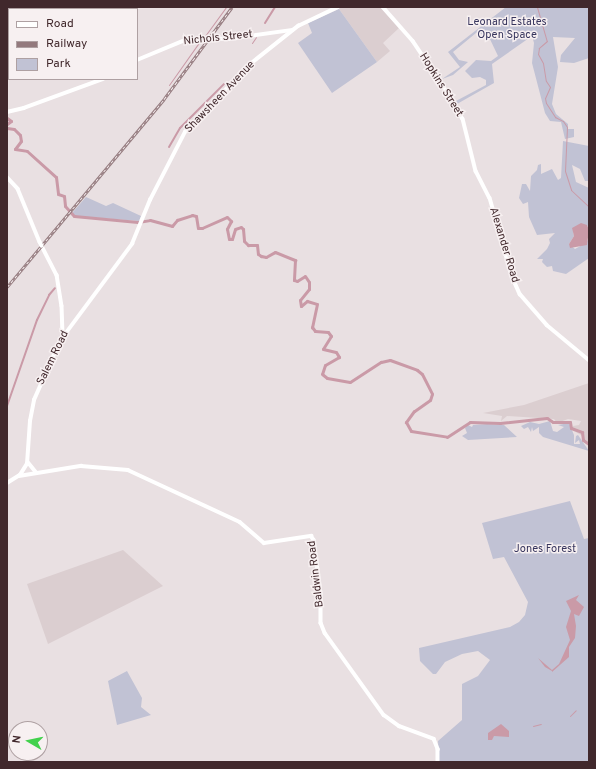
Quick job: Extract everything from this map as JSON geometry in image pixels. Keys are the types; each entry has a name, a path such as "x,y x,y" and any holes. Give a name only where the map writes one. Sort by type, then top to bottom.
{"street":[{"name":"Shawsheen Avenue","path":"141,221 187,129 249,65 292,30 338,7"},
{"name":"Hopkins Street","path":"383,7 410,38 453,100 465,125 476,172 489,196"},
{"name":"Nichols Street","path":"138,60 185,40 228,38 292,30"},
{"path":"279,31 285,36"},
{"path":"7,112 24,108 74,88 100,80"},
{"path":"7,177 18,189 41,244 54,266 60,290 62,336"},
{"name":"Alexander Road","path":"489,196 512,276 520,294 546,325 589,360"},
{"name":"Salem Road","path":"28,462 30,421 34,400 42,377 62,336 132,244 141,221"},
{"path":"7,483 24,470 28,462 36,472"},
{"name":"Baldwin Road","path":"15,478 36,472 89,466 132,471 241,523 264,544 311,536 314,540 321,594 321,623 325,633 384,715 399,726 430,736 436,742 438,762"}],"shaded area":[{"path":"341,7 380,7 399,28 383,43 390,51 377,62 339,9"},
{"path":"581,223 587,225 589,230 587,245 570,248 569,244 574,236 572,228"},
{"path":"589,383 589,447 581,435 572,430 573,426 579,425 581,421 568,419 557,423 554,419 507,416 501,421 502,416 483,413 524,405"},
{"path":"123,550 163,586 48,644 27,584"},
{"path":"579,595 576,600 584,607 579,616 574,614 576,626 575,638 569,647 569,657 552,672 545,667 538,658 552,670 559,664 570,640 566,627 571,611 566,601"},
{"path":"501,724 509,731 509,737 494,736 492,740 488,740 488,733"}],"green space":[{"name":"Leonard Estates Open Space","path":"506,7 589,7 589,58 574,63 560,62 561,55 575,38 553,37 558,67 552,104 556,114 568,124 568,129 574,129 574,137 565,139 561,122 550,121 545,113 532,63 534,43 532,36 492,64 494,83 457,104 456,101 486,85 486,80 480,77 472,78 465,71 476,60 491,61 498,56 488,35 476,33 453,52 459,60 468,62 453,75 442,79 460,67 448,52"},
{"path":"339,9 377,62 332,93 298,43 312,33 308,23"},
{"path":"563,141 589,146 589,181 585,181 580,169 572,165 576,182 589,188 589,230 587,225 573,231 574,236 569,244 575,249 586,243 589,238 589,258 566,274 553,271 552,266 547,267 542,262 543,259 537,259 547,249 550,243 549,239 555,233 537,235 529,217 528,202 523,204 519,198 522,184 526,184 530,191 531,176 537,170 538,165 541,164 541,174 552,169 558,180 561,178"},
{"path":"86,197 106,206 113,203 141,216 139,221 74,216 72,213"},
{"path":"550,421 553,431 557,432 564,427 558,425 569,423 574,435 574,444 580,444 579,440 575,443 576,436 578,435 589,451 543,437 539,433 539,427 533,431 532,427 531,432 528,427 524,429 521,426 530,422 539,424"},
{"path":"468,425 472,427 473,425 504,425 517,437 468,440 462,436 467,433 465,428"},
{"name":"Jones Forest","path":"570,501 584,539 589,538 589,762 439,762 438,741 462,720 462,684 478,676 490,660 478,651 462,654 445,662 436,674 433,674 420,661 419,648 510,627 519,622 525,615 528,602 504,557 493,559 482,523"},
{"path":"127,671 142,698 141,707 151,715 117,725 108,681"}],"waterway":[{"path":"205,36 226,7"},
{"path":"265,23 275,7"},
{"path":"537,7 547,41 539,48 538,54 543,63 546,81 550,87 545,98 546,103 555,117 563,121 567,127 565,171 571,190 589,207"},
{"path":"252,43 256,37"},
{"path":"169,85 200,41"},
{"path":"169,147 180,128 224,84"},
{"path":"7,118 11,121 7,124"},
{"path":"7,128 14,129 20,135 21,141 15,149 27,151 56,177 58,194 64,196 65,206 74,216 138,222 150,220 172,226 177,220 192,215 196,216 198,228 202,228 227,217 231,221 227,229 229,239 232,239 235,229 241,227 243,229 244,241 248,245 257,245 258,254 261,256 266,257 275,252 295,260 294,280 297,281 305,276 309,282 309,289 300,300 301,306 307,301 317,304 312,327 315,331 328,332 331,336 323,349 336,352 339,357 325,365 322,374 327,378 350,382 381,362 390,360 417,370 422,374 432,394 430,400 414,411 406,422 411,431 447,437 470,422 500,423 547,418 553,422 570,422 571,428 582,432 583,440 589,444"},
{"path":"7,406 37,320 49,295 55,288"},
{"path":"570,716 576,710"},
{"path":"533,726 541,724"}],"railway":[{"path":"7,287 164,99 232,7"}]}
